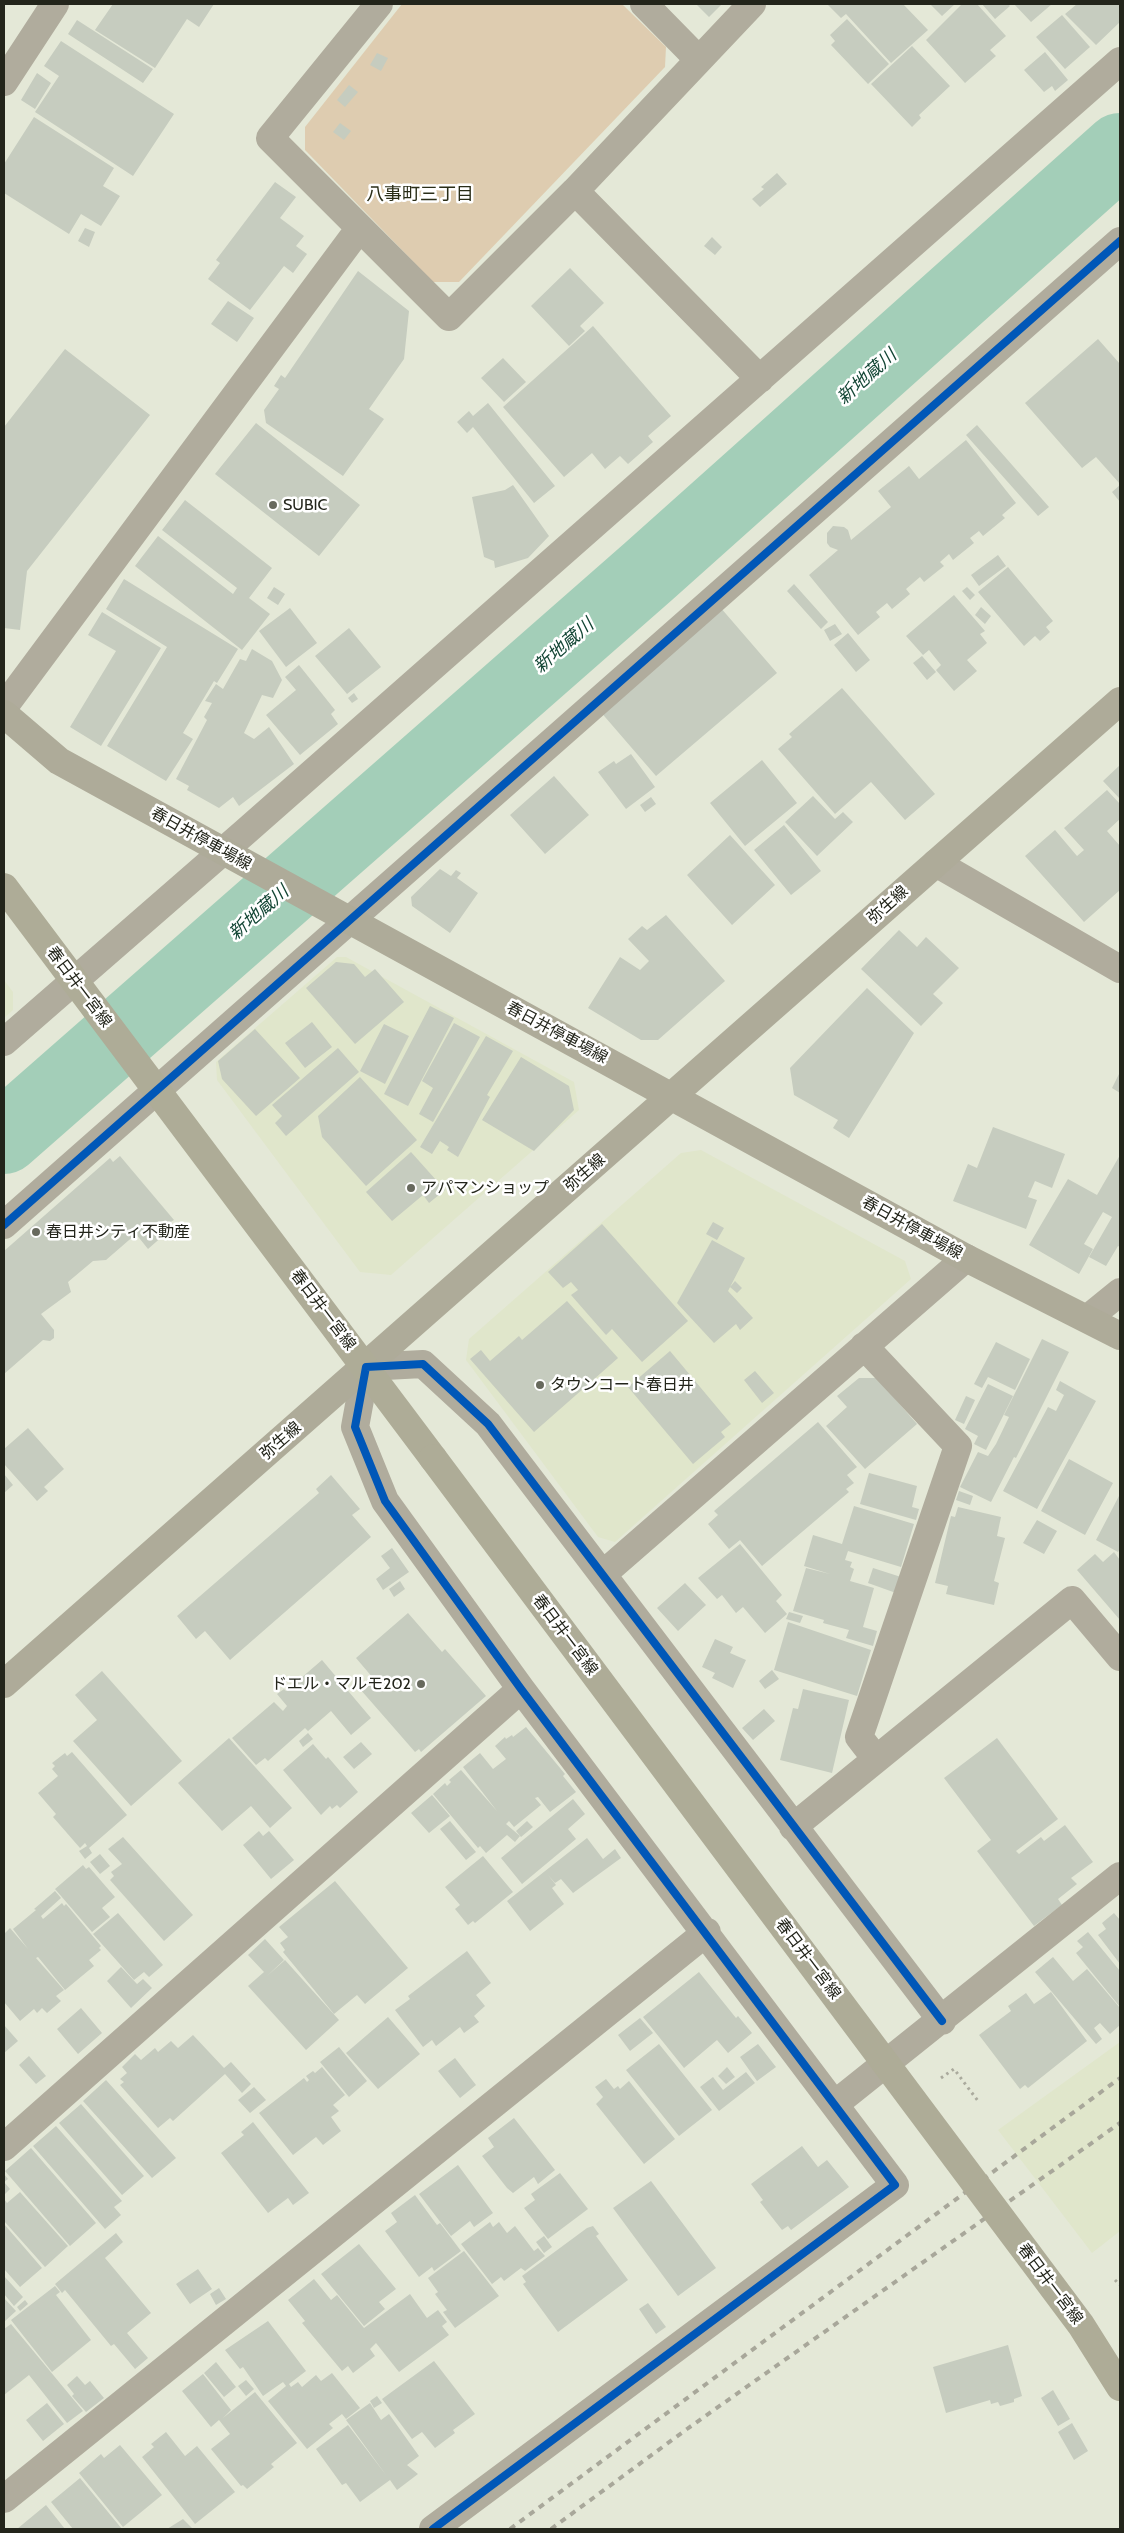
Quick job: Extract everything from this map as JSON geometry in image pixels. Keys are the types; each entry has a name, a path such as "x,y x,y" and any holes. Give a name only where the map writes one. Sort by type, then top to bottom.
{"main road":[{"name":"春日井一宮線","path":"4,887 366,1367 1075,2317 1120,2387"}],"street":[{"path":"4,82 55,4"},
{"path":"379,4 270,138 449,317 576,191 698,59 752,4"},
{"path":"644,4 698,59"},
{"path":"4,1042 81,988 233,856 760,380 1120,61"},
{"path":"576,191 760,380"},
{"path":"4,707 359,229"},
{"path":"4,1225 148,1080 1120,241"},
{"name":"弥生線","path":"4,1684 1120,701"},
{"name":"春日井停車場線","path":"4,714 59,762 966,1258 1088,1318 1120,1336"},
{"path":"936,863 1120,969"},
{"path":"603,1574 966,1258"},
{"path":"1088,1318 1120,1292"},
{"path":"864,1346 958,1446 859,1737 876,1759"},
{"path":"433,2529 895,2185 707,1932 521,1689 385,1501 355,1427 366,1367 423,1364 488,1424 792,1827 942,2021"},
{"path":"792,1827 1072,1600 1120,1657"},
{"path":"4,2147 521,1689"},
{"path":"835,2104 942,2021 1120,1876"},
{"path":"4,2499 707,1932"}],"path":[{"path":"1115,2280 1120,2285"}],"shaded area":[{"path":"402,4 622,4 666,47 665,67 459,282 433,282 305,150 305,127"},
{"path":"337,957 346,957 574,1082 579,1110 391,1275 360,1272 217,1080 216,1062"},
{"path":"4,980 13,992 13,1010 4,1018"},
{"path":"701,1150 905,1261 911,1279 615,1542 598,1537 466,1360 469,1339 681,1153"},
{"path":"1120,2042 1120,2231 1092,2253 998,2130"}],"building":[{"path":"113,4 214,4 199,27 187,19 155,68 95,30"},
{"path":"696,4 722,4 709,17"},
{"path":"827,4 903,4 928,30 891,63 846,14 841,18"},
{"path":"930,4 955,4 942,16"},
{"path":"962,4 977,4 1006,36 990,50 996,56 965,83 926,40"},
{"path":"982,4 1008,4 1010,6 995,19"},
{"path":"1014,4 1052,4 1031,22"},
{"path":"1077,4 1120,4 1120,22 1096,45 1065,14"},
{"path":"1062,15 1090,47 1065,69 1036,37"},
{"path":"847,19 889,64 868,84 831,45 835,41 830,35"},
{"path":"77,20 153,69 143,83 68,34"},
{"path":"61,41 174,114 133,176 35,112 59,76 44,66"},
{"path":"912,46 950,86 919,115 921,118 912,127 871,84"},
{"path":"1045,52 1068,80 1055,91 1052,86 1044,92 1024,70"},
{"path":"377,53 388,58 381,71 370,65"},
{"path":"37,73 51,83 35,109 21,100"},
{"path":"349,85 358,92 345,107 337,100"},
{"path":"34,117 114,168 103,186 120,196 101,226 81,214 69,234 4,193 4,164"},
{"path":"340,123 351,131 344,140 333,132"},
{"path":"777,173 787,184 760,207 752,199 764,189 761,187"},
{"path":"275,182 296,197 280,218 304,236 296,246 307,254 293,273 284,266 250,310 208,279 220,263 216,260"},
{"path":"85,228 95,232 89,247 78,241"},
{"path":"712,237 722,247 715,255 704,246"},
{"path":"570,268 604,303 580,326 585,331 569,346 531,306"},
{"path":"358,271 409,311 404,359 369,409 384,419 343,476 266,423 264,410 279,389 274,386 281,375 285,378"},
{"path":"228,301 254,318 237,342 211,324"},
{"path":"593,326 671,416 648,436 653,442 628,464 620,456 605,469 592,453 564,477 503,407"},
{"path":"1098,339 1120,364 1120,484 1096,457 1082,468 1025,403"},
{"path":"65,349 150,415 27,571 20,630 4,628 4,427"},
{"path":"503,358 526,382 504,402 481,378"},
{"path":"488,403 555,486 534,503 473,427 467,433 457,422 469,411 473,416"},
{"path":"256,423 360,505 319,556 215,474"},
{"path":"977,425 1049,507 1038,516 966,435"},
{"path":"966,440 1016,503 1002,515 1005,518 983,536 979,531 970,538 974,543 953,560 949,554 940,562 944,566 924,582 920,577 906,589 910,594 892,609 887,603 876,612 880,617 858,635 809,575 838,550 830,547 827,543 827,533 833,526 844,527 848,530 851,540 891,507 878,491 909,466 919,479"},
{"path":"513,485 549,536 528,558 495,568 494,561 484,557 472,497 505,490"},
{"path":"1120,485 1120,502 1112,492"},
{"path":"185,500 272,568 249,598 270,614 242,650 135,566 158,536 233,594 237,588 162,530"},
{"path":"998,555 1006,566 979,586 971,575"},
{"path":"1008,567 1053,621 1046,627 1050,632 1040,641 1035,636 1024,646 978,592"},
{"path":"124,579 238,649 217,683 214,681 183,733 193,739 166,781 107,746 167,647 106,609"},
{"path":"794,584 828,622 821,629 787,591"},
{"path":"274,587 285,594 278,605 267,598"},
{"path":"967,587 975,595 970,600 962,591"},
{"path":"954,595 985,631 980,634 987,643 967,660 977,671 954,691 936,670 941,665 929,650 923,655 906,636"},
{"path":"720,607 777,673 656,776 599,710"},
{"path":"981,607 991,616 985,624 975,615"},
{"path":"290,608 317,643 286,667 259,631"},
{"path":"102,612 161,648 101,746 70,727 116,651 88,635"},
{"path":"835,624 842,634 830,641 824,630"},
{"path":"349,628 381,667 347,694 315,656"},
{"path":"848,633 870,660 856,672 834,645"},
{"path":"252,649 272,661 282,680 273,698 262,695 244,733 254,739 269,727 294,764 239,806 233,797 219,808 187,790 189,786 176,779 207,720 204,717 212,703 205,701 216,684 223,689 240,659 246,661"},
{"path":"922,656 936,672 927,680 913,663"},
{"path":"299,665 335,710 331,714 338,724 300,755 266,715 296,690 285,677"},
{"path":"842,688 935,794 905,820 871,782 835,814 778,749 792,737 789,734"},
{"path":"354,693 358,699 352,703 348,698"},
{"path":"631,754 655,787 626,809 598,772 614,761 616,764"},
{"path":"762,760 797,803 745,846 710,803"},
{"path":"1120,765 1120,799 1103,781"},
{"path":"554,776 589,815 545,854 510,815"},
{"path":"1107,790 1120,804 1120,819 1107,831 1120,846 1120,890 1084,922 1025,856 1055,830 1077,856 1084,850 1064,828"},
{"path":"813,796 835,819 843,812 853,822 817,856 785,822"},
{"path":"651,797 656,804 645,812 640,805"},
{"path":"784,825 821,871 791,895 754,850"},
{"path":"730,835 775,885 732,925 687,875"},
{"path":"440,869 451,876 456,870 461,873 457,878 478,893 450,933 412,906 411,897"},
{"path":"666,915 725,981 658,1040 641,1040 588,1008 620,957 640,970 649,961 628,939 642,926 647,930"},
{"path":"899,930 917,947 926,937 959,968 933,994 943,1003 921,1026 861,969"},
{"path":"336,962 354,964 365,977 375,969 404,1002 355,1044 306,988"},
{"path":"867,988 914,1033 849,1138 833,1128 838,1120 794,1095 790,1068"},
{"path":"430,1006 454,1018 408,1106 384,1094"},
{"path":"312,1022 332,1047 305,1068 285,1043"},
{"path":"454,1023 480,1037 433,1122 419,1114 433,1088 422,1081"},
{"path":"384,1024 409,1036 385,1084 360,1071"},
{"path":"255,1029 300,1078 256,1116 222,1079 218,1061"},
{"path":"486,1036 513,1051 487,1095 490,1097 458,1157 447,1150 449,1147 440,1141 432,1154 420,1147"},
{"path":"338,1048 359,1072 286,1136 275,1123 282,1116 272,1105"},
{"path":"521,1057 569,1086 574,1110 534,1151 482,1120"},
{"path":"1120,1072 1120,1093 1112,1088"},
{"path":"360,1077 417,1140 366,1186 322,1137 318,1116"},
{"path":"993,1127 1065,1154 1052,1188 1035,1181 1028,1197 1037,1200 1026,1229 953,1201 968,1164 977,1168"},
{"path":"411,1152 445,1190 429,1203 423,1195 392,1221 366,1192"},
{"path":"1120,1155 1120,1247 1118,1246 1106,1266 1089,1257 1112,1217 1103,1212 1084,1244 1093,1249 1079,1274 1029,1245 1068,1179 1097,1195"},
{"path":"120,1156 174,1220 169,1223 172,1228 148,1249 136,1234 106,1260 93,1261 68,1282 71,1292 41,1314 54,1330 54,1338 50,1341 43,1340 4,1374 4,1251 110,1158 113,1162"},
{"path":"713,1222 724,1228 717,1240 706,1234"},
{"path":"602,1224 688,1321 642,1362 612,1329 606,1335 571,1295 578,1290 571,1282 563,1288 548,1272"},
{"path":"712,1240 745,1258 728,1291 753,1318 740,1330 736,1324 714,1343 677,1303"},
{"path":"735,1281 742,1288 737,1293 730,1287"},
{"name":"タウンコート春日井","path":"567,1301 618,1358 534,1432 470,1359 481,1350 490,1361 519,1336 522,1340"},
{"path":"1042,1339 1069,1352 1016,1458 1014,1457 991,1502 960,1487 978,1452 988,1456 996,1444 1009,1417 1004,1415"},
{"path":"996,1342 1030,1359 1015,1390 988,1377 982,1388 974,1384"},
{"path":"670,1351 731,1424 721,1432 725,1437 693,1464 628,1387"},
{"path":"755,1371 774,1393 762,1403 744,1380"},
{"path":"859,1378 877,1378 917,1424 865,1469 826,1426 847,1407 837,1396"},
{"path":"1060,1381 1096,1401 1037,1509 1003,1491 1048,1407 1056,1411 1064,1395 1056,1390"},
{"path":"988,1384 1013,1396 986,1450 974,1444 978,1436 965,1429"},
{"path":"966,1396 975,1400 964,1424 955,1420"},
{"path":"818,1422 857,1467 847,1475 854,1483 846,1489 849,1492 762,1566 740,1540 729,1549 708,1524 718,1515 714,1511"},
{"path":"28,1428 64,1469 44,1487 48,1491 37,1501 4,1464 4,1449"},
{"path":"1069,1459 1113,1483 1085,1535 1041,1511"},
{"path":"869,1473 917,1486 912,1507 919,1509 916,1520 860,1504"},
{"path":"4,1474 13,1485 4,1493"},
{"path":"331,1475 360,1509 352,1515 371,1537 230,1660 205,1631 196,1639 177,1616 319,1493 316,1489"},
{"path":"959,1491 973,1496 970,1505 956,1500"},
{"path":"1120,1494 1120,1549 1118,1552 1096,1540"},
{"path":"854,1506 914,1524 901,1567 848,1551 845,1560 852,1562 850,1567 854,1569 850,1581 874,1588 863,1627 877,1631 873,1646 846,1638 849,1630 823,1623 824,1620 793,1611 806,1568 830,1574 804,1566 813,1535 842,1544"},
{"path":"958,1507 1001,1517 997,1536 1005,1538 994,1581 999,1583 994,1605 946,1594 948,1586 935,1583 951,1516 955,1517"},
{"path":"1037,1520 1057,1531 1044,1554 1023,1543"},
{"path":"740,1544 782,1595 776,1601 787,1614 765,1633 743,1607 736,1613 722,1595 717,1599 698,1578"},
{"path":"392,1548 409,1572 383,1590 376,1579 390,1568 381,1556"},
{"path":"1114,1552 1120,1560 1120,1620 1077,1570 1095,1554 1103,1562"},
{"path":"873,1568 901,1577 896,1593 868,1583"},
{"path":"400,1581 405,1589 394,1597 389,1589"},
{"path":"685,1583 706,1605 678,1631 657,1608"},
{"path":"789,1612 803,1616 800,1623 786,1619"},
{"name":"ドエル・マルモ202","path":"408,1613 442,1652 445,1649 486,1696 421,1752 419,1749 415,1752 360,1689 373,1678 356,1658"},
{"path":"788,1622 871,1650 857,1696 774,1670"},
{"path":"715,1639 733,1647 730,1653 746,1660 733,1688 712,1678 715,1673 702,1667"},
{"path":"322,1660 371,1718 351,1735 331,1711 308,1731 305,1728 268,1761 265,1758 256,1765 232,1738 274,1702 283,1711 287,1706 277,1694 284,1689 286,1691"},
{"path":"772,1670 779,1679 765,1689 759,1681"},
{"path":"102,1671 182,1761 131,1806 73,1741 97,1720 75,1695"},
{"path":"803,1689 849,1700 832,1773 780,1760 793,1708 798,1709"},
{"path":"764,1709 775,1721 753,1740 742,1728"},
{"path":"526,1727 565,1774 563,1776 576,1792 550,1812 538,1797 535,1798 541,1805 514,1827 509,1821 506,1824 520,1836 515,1842 507,1835 486,1853 480,1846 478,1848 433,1794 445,1783 447,1786 451,1782 449,1780 461,1770 497,1811 463,1767 480,1753 493,1769 506,1759 495,1746 505,1737 506,1739 512,1735 513,1737"},
{"path":"308,1733 313,1739 303,1747 299,1741"},
{"path":"229,1738 292,1808 270,1828 251,1806 222,1831 178,1783"},
{"path":"997,1738 1058,1819 1016,1851 1019,1854 1041,1837 1044,1841 1065,1825 1093,1862 1071,1878 1077,1884 1058,1899 1062,1905 1034,1926 977,1851 991,1840 944,1778"},
{"path":"361,1742 372,1754 354,1769 343,1757"},
{"path":"313,1744 326,1759 328,1757 358,1792 340,1808 337,1805 332,1809 330,1806 321,1815 283,1770"},
{"path":"72,1752 127,1815 89,1848 92,1853 85,1859 79,1851 87,1846 85,1843 80,1848 53,1817 56,1814 38,1793 58,1776 52,1769 55,1766 52,1763 65,1753 67,1756"},
{"path":"432,1795 450,1816 429,1833 411,1813"},
{"path":"573,1799 585,1814 568,1829 576,1839 522,1884 501,1858"},
{"path":"450,1821 476,1852 466,1860 440,1829"},
{"path":"527,1821 533,1827 521,1837 516,1831"},
{"path":"259,1831 263,1836 269,1831 294,1860 271,1879 243,1845"},
{"path":"123,1837 193,1915 164,1941 110,1880 114,1876 111,1872 122,1864 108,1849"},
{"path":"587,1838 603,1859 615,1849 621,1858 573,1893 561,1879 555,1883 548,1875 556,1885 552,1888 564,1904 530,1931 507,1901"},
{"path":"100,1854 110,1866 100,1874 90,1862"},
{"path":"483,1856 513,1892 475,1923 473,1921 468,1925 455,1909 460,1905 445,1887"},
{"path":"83,1865 86,1869 89,1867 115,1897 102,1908 110,1917 92,1932 55,1889"},
{"path":"335,1881 408,1968 365,2004 357,1995 334,2014 283,1952 285,1950 280,1943 288,1937 279,1927"},
{"path":"55,1891 61,1898 41,1916 43,1919 62,1903 64,1906 66,1904 101,1946 99,1948 101,1950 89,1960 94,1966 65,1990 38,1957 36,1958 64,1990 56,1996 61,2001 47,2013 42,2008 37,2013 34,2009 20,2021 4,2002 4,1934 10,1928 28,1949 13,1929"},
{"path":"118,1913 163,1965 149,1977 144,1972 134,1980 93,1934"},
{"path":"1114,1913 1120,1920 1120,1964 1098,1935 1106,1929 1102,1923"},
{"path":"1088,1932 1120,1971 1120,2007 1076,1953 1083,1947 1077,1941"},
{"path":"265,1939 284,1960 267,1976 285,1960 339,2020 306,2050 248,1986 264,1972 248,1955"},
{"path":"467,1951 491,1983 476,1995 485,2006 474,2016 479,2022 464,2033 460,2027 436,2046 432,2040 423,2047 395,2010 410,1999 408,1996"},
{"path":"1053,1957 1073,1981 1087,1969 1120,2008 1120,2025 1110,2034 1100,2023 1094,2028 1102,2039 1096,2044 1035,1972"},
{"path":"121,1967 137,1984 143,1979 152,1988 131,2008 107,1981"},
{"path":"699,1972 736,2018 738,2016 752,2033 728,2053 717,2040 684,2068 643,2017"},
{"path":"1051,1992 1087,2041 1028,2088 1025,2085 1020,2089 979,2035 1011,2011 1008,2006 1026,1993 1034,2004"},
{"path":"81,2008 102,2033 78,2054 57,2029"},
{"path":"388,2017 420,2054 378,2089 346,2053"},
{"path":"640,2018 653,2033 630,2051 618,2035"},
{"path":"4,2025 18,2041 4,2053"},
{"path":"193,2035 224,2068 231,2062 251,2084 242,2093 225,2074 173,2121 170,2118 158,2128 120,2085 124,2082 120,2079 127,2073 122,2067 135,2054 141,2060 155,2048 158,2052 171,2041 178,2048"},
{"path":"659,2044 712,2110 679,2136 626,2070"},
{"path":"758,2044 776,2067 757,2081 740,2057"},
{"path":"339,2047 367,2081 349,2097 320,2062"},
{"path":"29,2056 46,2076 36,2084 19,2065"},
{"path":"455,2058 476,2085 460,2098 438,2071"},
{"path":"322,2067 345,2095 333,2105 339,2111 331,2117 341,2131 323,2145 316,2137 293,2155 259,2113 304,2078 307,2082 309,2080 306,2076 313,2071 315,2073"},
{"path":"727,2067 735,2077 726,2084 718,2076"},
{"path":"746,2072 755,2083 719,2111 700,2087 713,2077 723,2090"},
{"path":"606,2079 614,2089 618,2086 620,2089 629,2081 675,2139 644,2164 596,2104 603,2097 595,2087"},
{"path":"106,2080 176,2158 152,2178 83,2101"},
{"path":"254,2087 266,2100 250,2113 238,2100"},
{"path":"81,2104 144,2176 122,2195 59,2123"},
{"path":"514,2118 555,2170 538,2184 534,2177 513,2193 482,2156 494,2147 488,2138"},
{"path":"253,2122 309,2193 293,2205 288,2198 268,2213 221,2153 244,2135 241,2132"},
{"path":"56,2126 122,2201 114,2207 121,2215 105,2229 33,2146"},
{"path":"802,2146 818,2167 827,2160 849,2187 791,2230 788,2226 782,2230 760,2202 763,2200 751,2184"},
{"path":"31,2148 96,2223 70,2246 5,2171"},
{"path":"458,2165 493,2213 474,2227 470,2221 451,2236 419,2194"},
{"path":"560,2173 588,2209 548,2239 524,2208 535,2200 531,2194"},
{"path":"4,2174 8,2179 4,2182"},
{"path":"651,2181 716,2268 678,2296 613,2208"},
{"path":"4,2182 10,2189 4,2195"},
{"path":"20,2192 68,2246 45,2267 4,2221 4,2199 7,2203"},
{"path":"415,2195 437,2225 440,2223 461,2251 434,2271 432,2267 419,2277 385,2231 397,2222 391,2213"},
{"path":"490,2222 493,2227 499,2222 507,2233 515,2226 534,2251 538,2248 545,2256 525,2271 521,2268 504,2281 501,2277 492,2284 461,2244"},
{"path":"4,2224 42,2268 20,2287 4,2269"},
{"path":"593,2226 599,2234 596,2236 628,2280 558,2332 523,2284 526,2282 522,2276 587,2228"},
{"path":"116,2233 123,2242 105,2258 151,2313 127,2333 148,2358 135,2369 114,2344 111,2346 65,2290 62,2293 55,2284"},
{"path":"544,2236 552,2247 544,2253 536,2242"},
{"path":"359,2244 396,2289 379,2302 385,2309 364,2326 321,2274"},
{"path":"464,2251 499,2296 455,2328 443,2312 447,2310 435,2294 438,2292 428,2278"},
{"path":"198,2269 212,2289 190,2304 176,2284"},
{"path":"4,2276 23,2297 14,2306 4,2294"},
{"path":"314,2279 331,2300 337,2295 364,2328 410,2294 427,2318 438,2310 447,2322 442,2326 449,2335 399,2372 376,2343 370,2349 375,2356 353,2373 348,2366 342,2371 302,2323 305,2321 288,2300"},
{"path":"55,2286 60,2292 56,2295 91,2340 52,2372 11,2320"},
{"path":"219,2288 226,2299 216,2305 210,2294"},
{"path":"4,2298 16,2311 4,2322"},
{"path":"25,2300 28,2304 20,2311 17,2307"},
{"path":"648,2303 666,2327 656,2334 639,2309"},
{"path":"268,2321 306,2371 289,2384 291,2387 298,2382 302,2387 316,2375 321,2381 332,2373 360,2408 346,2419 342,2414 329,2424 333,2428 307,2449 268,2401 286,2386 283,2382 263,2396 243,2367 240,2369 225,2350"},
{"path":"11,2324 83,2411 67,2423 29,2375 4,2395 4,2329"},
{"path":"1008,2345 1022,2396 1014,2399 1014,2402 1000,2406 998,2402 991,2404 990,2400 946,2413 933,2367"},
{"path":"434,2361 475,2414 453,2430 455,2433 435,2448 422,2432 412,2439 382,2399"},
{"path":"216,2362 236,2387 224,2397 204,2373"},
{"path":"203,2374 231,2410 223,2418 255,2392 297,2443 271,2464 274,2467 247,2489 243,2485 241,2486 211,2449 230,2434 219,2420 211,2427 182,2391"},
{"path":"77,2376 85,2385 90,2381 104,2398 86,2412 72,2396 74,2394 67,2385"},
{"path":"246,2380 254,2389 246,2396 238,2386"},
{"path":"1053,2390 1070,2419 1058,2426 1041,2398"},
{"path":"377,2396 382,2403 374,2408 370,2401"},
{"path":"47,2403 64,2424 43,2441 26,2420"},
{"path":"370,2403 381,2420 389,2414 419,2456 407,2465 418,2474 397,2490 390,2480 360,2502 346,2483 342,2485 316,2449 348,2425 386,2475 346,2420"},
{"path":"1072,2423 1088,2451 1074,2460 1058,2432"},
{"path":"166,2432 185,2456 197,2446 235,2492 195,2524 142,2457 154,2447 151,2444"},
{"path":"120,2445 162,2495 123,2527 79,2473 101,2454 104,2458"},
{"path":"80,2478 122,2529 73,2529 51,2502"},
{"path":"46,2505 65,2529 17,2529"},
{"path":"183,2519 193,2529 167,2529"}],"waterway":[{"name":"新地蔵川","path":"4,1137 649,571 1120,150"}],"railway":[{"path":"510,2529 1120,2078"},
{"path":"551,2529 687,2429 1120,2123"}],"cycle path":[{"path":"4,1225 1120,241"},
{"path":"433,2529 895,2185 521,1689 385,1501 355,1427 366,1367 423,1364 488,1424 942,2021"}],"place":[{"name":"SUBIC","path":"273,505"},
{"name":"アパマンショップ","path":"411,1188"},
{"name":"春日井シティ不動産","path":"36,1232"},
{"name":"タウンコート春日井","path":"540,1385"},
{"name":"ドエル・マルモ202","path":"421,1684"}],"district":[{"name":"八事町三丁目","path":"420,195"}]}
